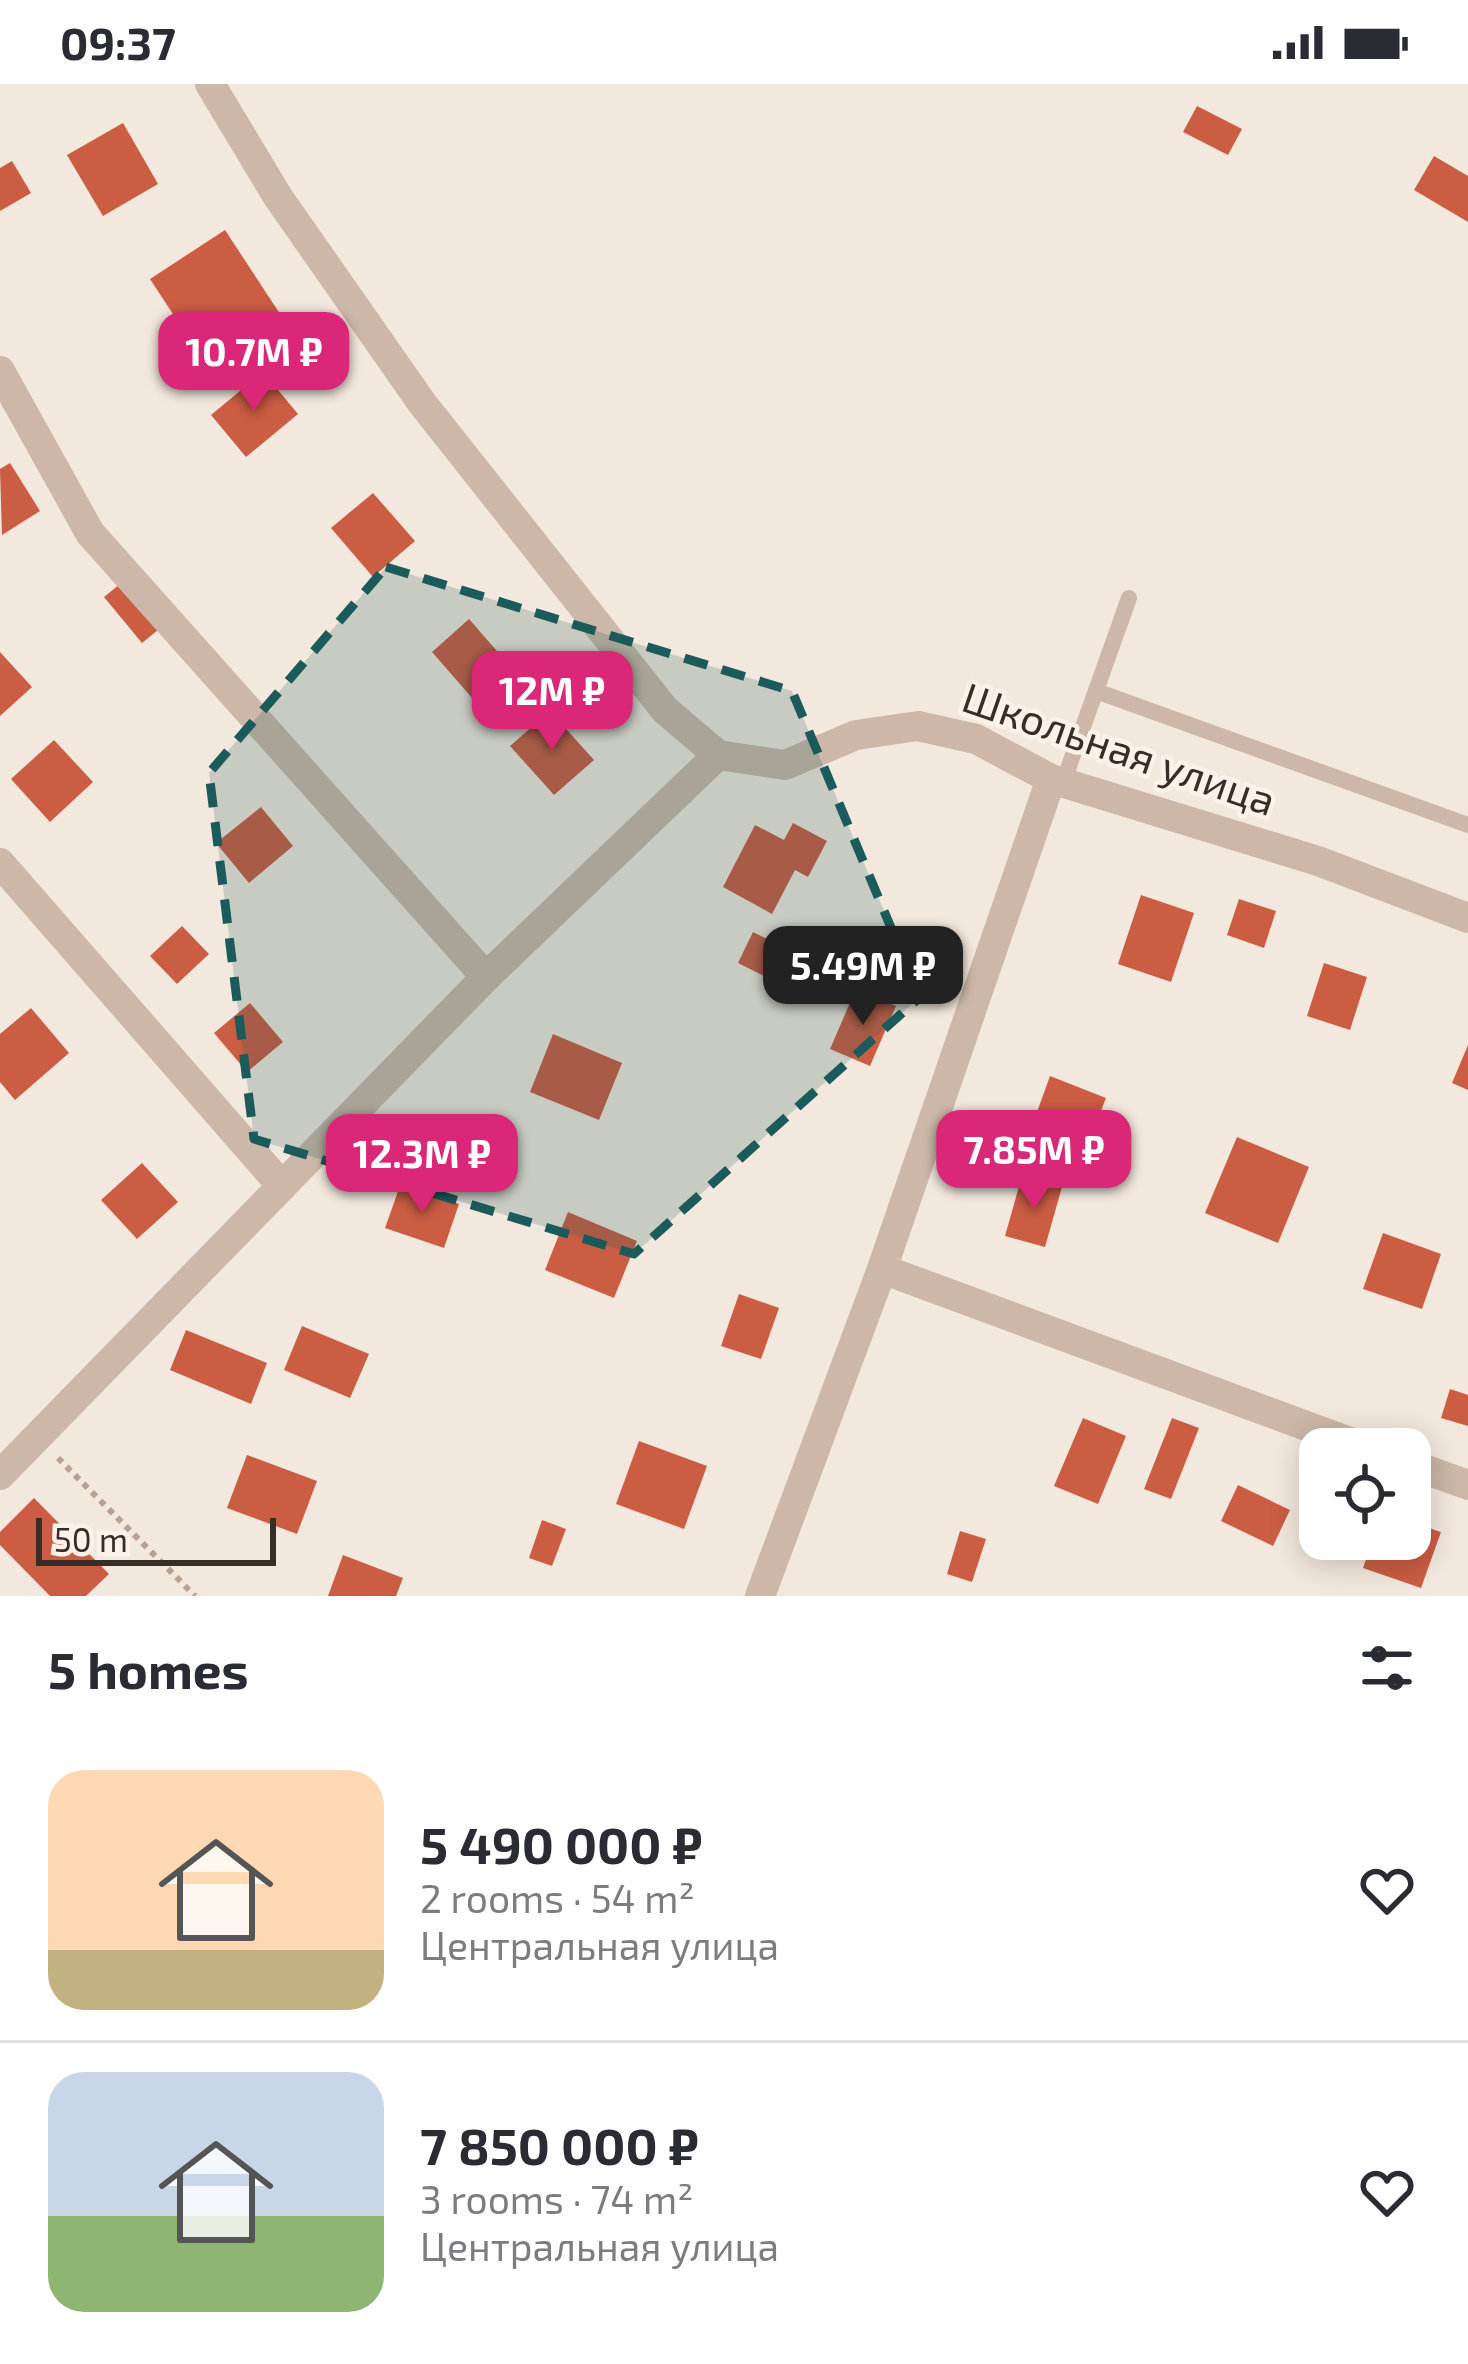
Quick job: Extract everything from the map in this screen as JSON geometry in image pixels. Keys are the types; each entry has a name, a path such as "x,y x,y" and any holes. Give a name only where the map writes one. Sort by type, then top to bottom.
{"street":[{"path":"0,1475 486,977 718,755 665,710 422,403 278,197 210,84"},
{"path":"0,371 90,533 486,977"},
{"name":"Школьная улица","path":"718,755 785,765 856,735 918,726 976,739 1057,781 1318,861 1468,918"},
{"path":"760,1596 1057,781"},
{"path":"0,863 282,1186"},
{"path":"882,1269 1312,1428"},
{"path":"1431,1472 1468,1485"}],"lane":[{"path":"1057,781 1129,598"},
{"path":"1096,691 1468,825"}],"path":[{"path":"39,1438 195,1596"}],"highlighted area":[{"path":"386,567 792,691 920,997 634,1254 254,1139 209,773"}],"building":[{"path":"1197,106 1242,129 1228,155 1183,132"},
{"path":"123,123 158,184 103,216 67,155"},
{"path":"1434,156 1468,176 1468,222 1414,190"},
{"path":"12,161 31,193 0,211 0,168"},
{"path":"225,230 284,320 209,369 150,279"},
{"path":"263,372 298,414 246,457 211,415"},
{"path":"10,463 40,511 2,535 0,469"},
{"path":"373,493 415,541 373,577 331,528"},
{"path":"125,580 163,626 142,643 104,597"},
{"path":"469,619 510,666 473,699 432,652"},
{"path":"0,652 32,687 0,716"},
{"path":"550,711 594,760 554,795 510,746"},
{"path":"54,740 93,782 50,822 11,779"},
{"path":"261,807 293,846 249,883 216,843"},
{"path":"793,823 827,841 808,877 795,870 772,914 723,887 755,825 784,840"},
{"path":"1141,895 1194,913 1171,982 1118,964"},
{"path":"1239,899 1276,911 1264,948 1227,935"},
{"path":"182,926 209,954 177,984 150,956"},
{"path":"753,932 779,945 764,976 738,963"},
{"path":"1324,963 1367,977 1350,1030 1307,1016"},
{"path":"856,989 896,1006 870,1066 830,1049"},
{"path":"250,1003 283,1042 247,1072 214,1033"},
{"path":"31,1008 69,1053 15,1100 0,1082 0,1034"},
{"path":"553,1034 622,1063 599,1120 530,1092"},
{"path":"1468,1045 1468,1090 1452,1083"},
{"path":"1050,1076 1106,1098 1087,1147 1032,1126"},
{"path":"1237,1137 1309,1167 1278,1243 1205,1213"},
{"path":"142,1163 178,1202 137,1239 101,1200"},
{"path":"1022,1176 1062,1187 1045,1247 1005,1236"},
{"path":"401,1183 459,1204 444,1248 385,1228"},
{"path":"568,1212 637,1241 614,1298 545,1270"},
{"path":"1383,1233 1441,1254 1422,1309 1363,1289"},
{"path":"739,1294 779,1308 761,1359 721,1346"},
{"path":"302,1326 369,1354 350,1398 284,1370"},
{"path":"186,1330 267,1363 251,1404 170,1370"},
{"path":"1450,1389 1468,1395 1468,1426 1441,1418"},
{"path":"1083,1418 1126,1436 1098,1504 1054,1486"},
{"path":"1172,1418 1199,1428 1171,1499 1144,1489"},
{"path":"639,1441 707,1466 684,1529 616,1504"},
{"path":"247,1455 317,1481 297,1534 227,1508"},
{"path":"1238,1485 1290,1510 1273,1546 1221,1521"},
{"path":"34,1498 109,1574 86,1596 50,1596 0,1545 0,1532"},
{"path":"542,1520 566,1529 552,1566 529,1558"},
{"path":"1431,1529 1441,1532 1431,1560"},
{"path":"960,1531 986,1539 972,1582 947,1574"},
{"path":"343,1555 403,1578 396,1596 328,1596"},
{"path":"1366,1560 1431,1560 1421,1588 1363,1568"}]}
